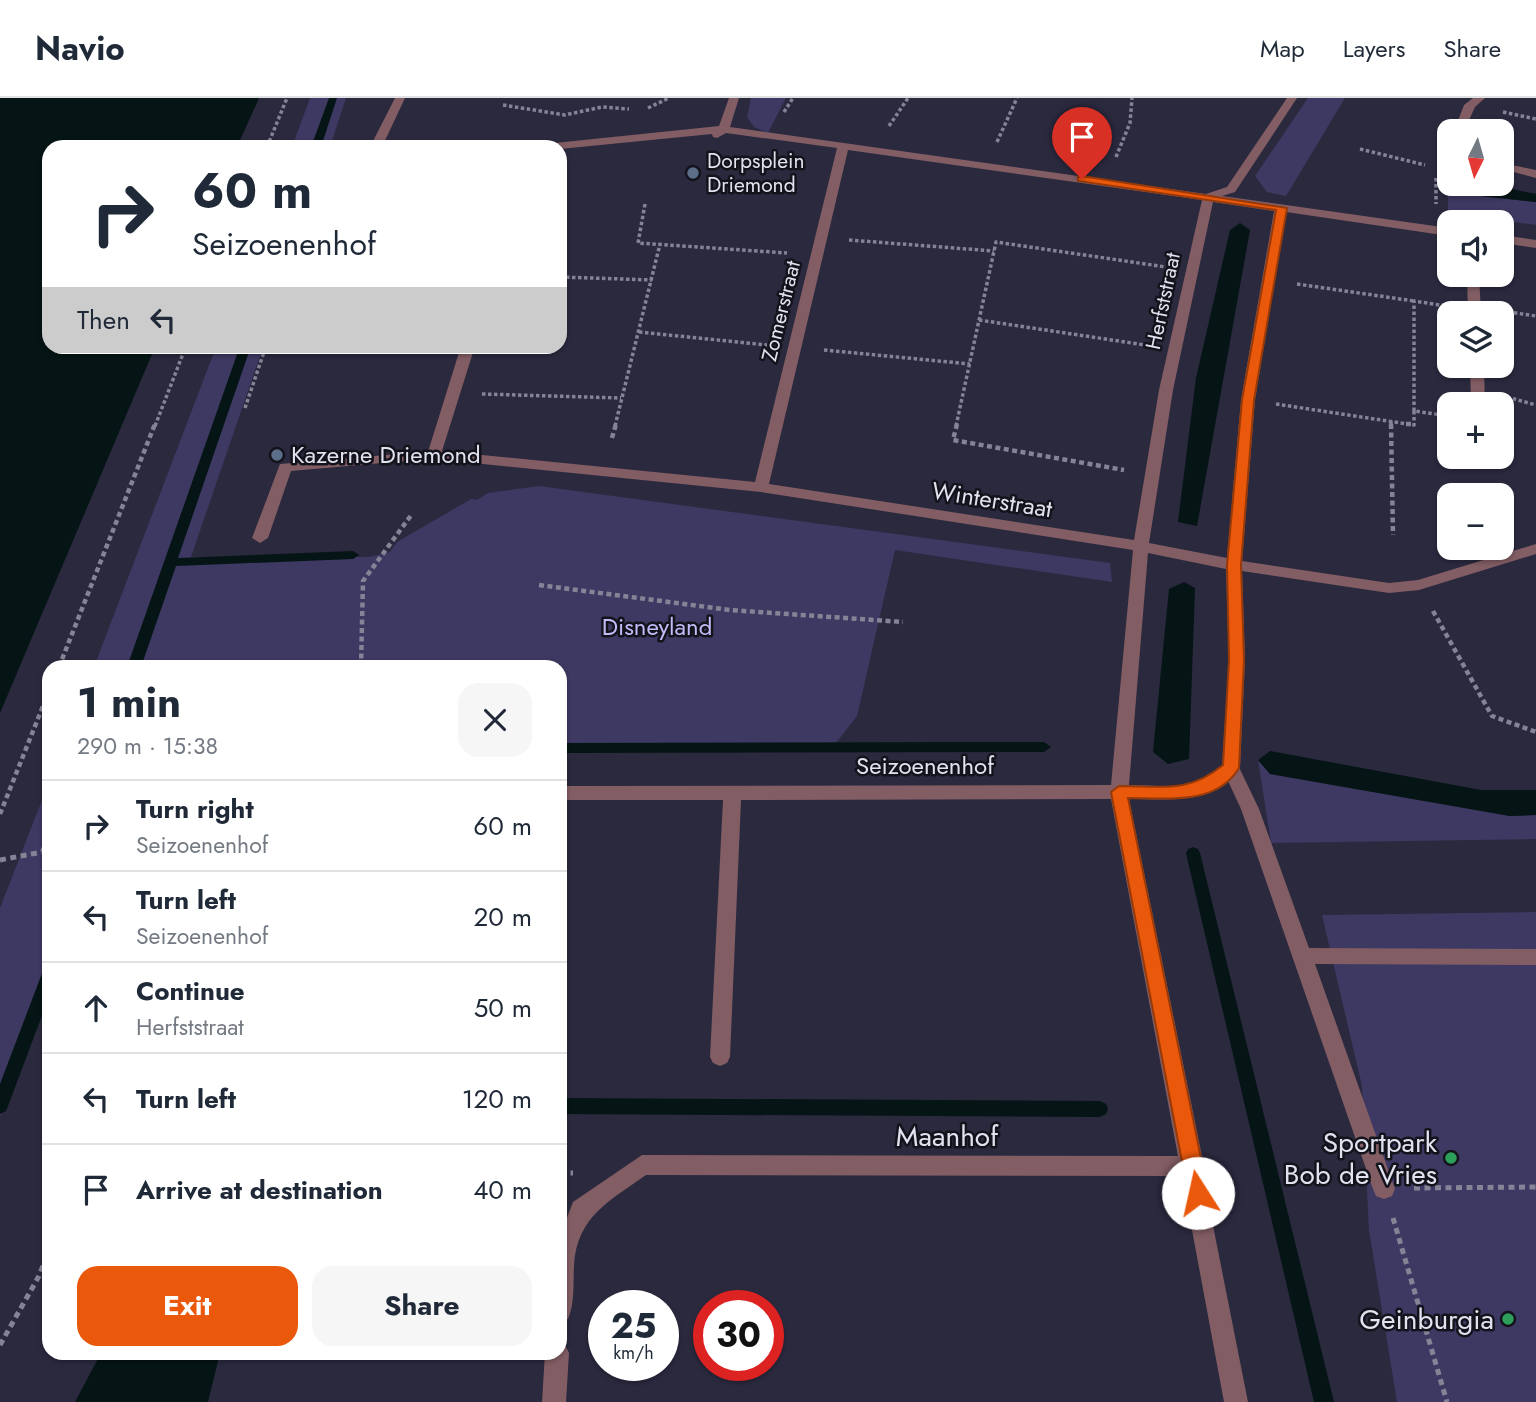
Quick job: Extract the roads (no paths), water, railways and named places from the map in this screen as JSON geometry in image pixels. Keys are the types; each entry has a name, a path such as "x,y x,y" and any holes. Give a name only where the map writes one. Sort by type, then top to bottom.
{"street":[{"path":"379,140 400,98"},
{"path":"712,140 724,129 734,98"},
{"path":"1209,197 1231,189 1292,98"},
{"path":"1464,119 1470,105 1480,98"},
{"path":"567,145 724,129 1437,230"},
{"path":"823,154 843,146"},
{"name":"Zomerstraat","path":"761,487 820,238 826,197 843,146"},
{"path":"1514,169 1536,174"},
{"name":"Herfststraat","path":"1141,546 1173,349 1209,197"},
{"path":"1282,208 1248,400 1234,565 1237,660 1231,768 1250,809 1384,1189"},
{"path":"1514,241 1536,244"},
{"path":"434,455 466,354"},
{"name":"Winterstraat","path":"260,538 285,467 434,455 761,487 1389,588 1419,585 1536,549"},
{"path":"1141,546 1119,792 1193,1166 1236,1402"},
{"name":"Seizoenenhof","path":"567,793 1190,792 1211,785 1231,768"},
{"path":"720,1058 732,793"},
{"path":"1300,956 1536,957"},
{"name":"Maanhof","path":"567,1248 581,1209 642,1165 1193,1166"},
{"path":"554,1402 557,1360"}],"waterway":[{"path":"318,140 333,98"},
{"path":"171,562 243,354"},
{"path":"171,562 353,555"},
{"path":"136,660 171,562"},
{"path":"567,748 1044,747"},
{"path":"1193,853 1324,1402"},
{"path":"0,1106 42,995"},
{"path":"567,1106 1100,1109"}],"place":[{"name":"Dorpsplein Driemond","path":"693,173"},
{"name":"Kazerne Driemond","path":"277,455"},
{"name":"Sportpark Bob de Vries","path":"1451,1158"},
{"name":"Geinburgia","path":"1508,1319"}],"park label":[{"name":"Disneyland","path":"657,627"}]}
